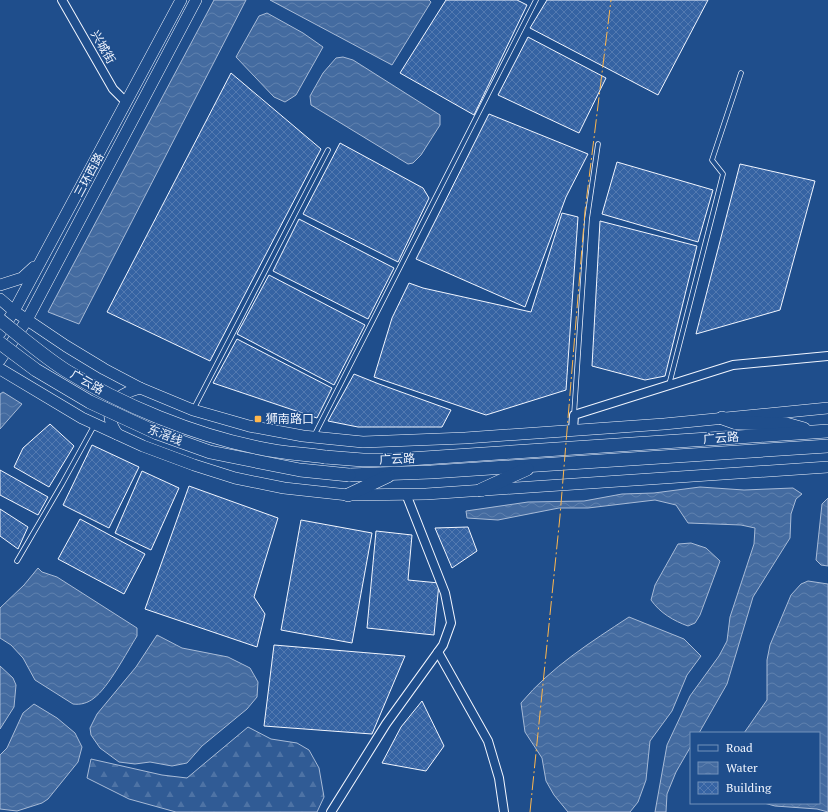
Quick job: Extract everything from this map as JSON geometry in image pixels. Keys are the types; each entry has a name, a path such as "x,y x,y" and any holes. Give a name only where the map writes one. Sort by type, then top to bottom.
{"main road":[{"name":"三环西路","path":"0,333 14,311 181,0"},
{"name":"三环西路","path":"0,360 27,320 196,0"},
{"path":"0,285 22,278 40,262"},
{"path":"0,299 27,320 104,369 140,388 193,410 249,426 314,437 363,442 465,438 722,418 828,408"},
{"name":"广云路","path":"0,320 65,369 99,390 165,419 207,434 260,449 325,457 363,460 394,460 822,432"},
{"name":"东滘线","path":"0,343 36,370 90,402 157,433 210,452 300,470 350,475"},
{"path":"0,369 95,424 143,446 235,478 284,488 348,495 406,494 828,467"},
{"path":"117,434 110,420 110,412 114,402 120,396 140,388"},
{"path":"722,418 736,423 786,424 822,432"},
{"name":"广云路","path":"350,475 431,472 828,446"},
{"path":"481,490 534,465"},
{"path":"348,495 394,473"}],"street":[{"name":"兴城街","path":"62,0 113,89 126,102"},
{"path":"573,430 574,415 733,364 828,356"},
{"path":"331,812 386,724 443,645 451,623 445,593 406,494"},
{"path":"438,652 488,741 499,778 504,812"}],"lane":[{"path":"314,437 536,0"},
{"path":"669,385 723,174 712,160 741,73"},
{"path":"574,415 587,219 598,144"},
{"path":"193,410 328,150"},
{"path":"17,561 95,424"}],"green space":[{"path":"248,727 271,739 297,743 309,750 319,768 324,797 317,812 176,812 129,799 87,778 91,759 162,775 187,778"}],"water":[{"path":"214,0 246,0 79,324 48,312"},
{"path":"270,0 429,0 431,2 392,65"},
{"path":"267,13 303,33 323,47 296,95 285,102 274,97 236,57 259,16"},
{"path":"343,57 353,60 440,115 440,125 421,155 413,163 408,164 311,105 310,96 323,73 336,58"},
{"path":"3,392 22,404 0,429 0,394"},
{"path":"700,487 744,490 793,488 802,494 796,499 791,514 790,538 753,597 727,684 700,732 690,732 690,748 676,772 667,794 666,812 655,812 667,745 690,696 719,656 727,641 730,617 754,544 755,528 741,525 688,523 676,505 655,500 588,508 559,508 498,520 467,518 466,511 528,502 584,501 622,494 654,493"},
{"path":"828,498 828,566 821,565 816,560 822,504"},
{"path":"691,543 706,548 720,561 700,615 695,623 688,626 668,616 651,600 655,585 678,544"},
{"path":"38,568 42,572 57,577 137,628 137,636 111,678 92,700 87,702 73,704 35,680 23,658 11,645 0,638 0,608 24,585"},
{"path":"808,581 828,584 828,812 817,809 775,806 768,804 820,804 820,732 745,732 767,700 767,660 770,645 791,595 801,584"},
{"path":"629,617 684,639 701,656 687,675 672,711 650,741 646,780 638,802 630,812 568,812 554,795 546,781 542,758 525,732 521,703 558,667"},
{"path":"157,635 182,648 228,657 250,668 258,682 257,697 247,709 202,746 187,763 172,766 150,762 135,764 119,762 100,748 91,735 90,728 97,714 136,667"},
{"path":"0,666 13,678 16,685 14,707 0,729"},
{"path":"34,704 57,718 75,733 82,747 78,762 48,799 42,803 17,811 0,809 0,755 7,748 23,713"}],"building":[{"path":"446,0 517,0 527,5 474,115 400,73"},
{"path":"547,0 708,0 658,95 530,28"},
{"path":"528,37 606,78 579,133 498,95"},
{"path":"231,73 321,149 210,361 107,312"},
{"path":"489,114 588,154 566,197 525,307 416,259"},
{"path":"340,143 423,188 429,198 398,262 303,214"},
{"path":"617,162 713,190 698,242 602,214"},
{"path":"740,164 815,181 780,310 696,334"},
{"path":"562,213 578,217 566,390 486,415 374,377 392,318 409,283 423,288 531,312"},
{"path":"299,219 394,268 368,319 273,271"},
{"path":"600,221 697,246 665,376 645,380 592,366"},
{"path":"269,275 365,325 334,385 237,334"},
{"path":"237,339 332,388 317,418 213,383"},
{"path":"354,374 451,410 442,427 358,427 328,421"},
{"path":"50,424 74,446 49,487 14,467 23,448"},
{"path":"92,445 139,467 109,528 63,505"},
{"path":"0,470 48,497 38,515 0,495"},
{"path":"142,471 179,488 151,550 115,533"},
{"path":"189,486 278,518 254,597 265,614 257,647 145,609"},
{"path":"0,509 28,527 18,549 0,536"},
{"path":"80,519 145,554 124,594 58,559"},
{"path":"301,520 372,533 352,643 281,630"},
{"path":"468,527 477,551 452,568 435,528"},
{"path":"376,531 412,535 408,580 439,583 434,635 367,628"},
{"path":"274,645 405,656 372,734 264,726"},
{"path":"422,701 444,746 426,771 382,763 401,727"}],"power":[{"path":"530,812 560,516 585,211 611,0"}],"place":[{"name":"狮南路口","path":"258,419"}]}
